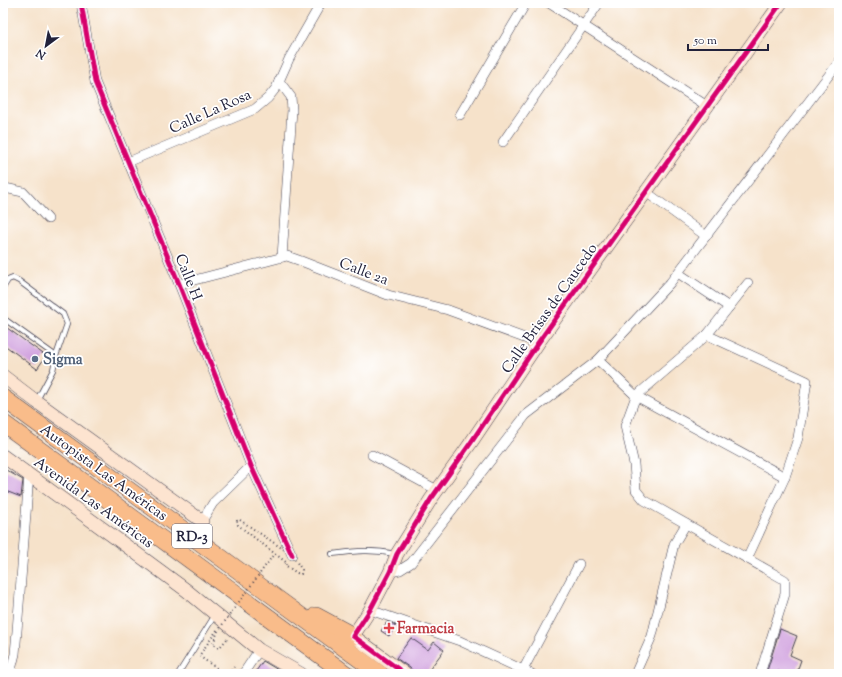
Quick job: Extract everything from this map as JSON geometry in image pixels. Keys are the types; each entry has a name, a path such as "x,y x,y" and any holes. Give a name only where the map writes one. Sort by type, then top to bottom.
{"highway":[{"name":"Autopista Las Américas","path":"3,398 380,674"},
{"name":"Autopista Las Américas","path":"3,423 346,674"},
{"path":"253,580 353,636"}],"street":[{"name":"Calle H","path":"81,3 95,82 179,284 252,466 292,555"},
{"name":"Calle La Rosa","path":"128,162 255,109 268,98 279,81 289,59 321,3"},
{"path":"460,115 526,3"},
{"path":"549,3 707,106"},
{"path":"503,142 599,3"},
{"name":"Calle Brisas de Caucedo","path":"353,636 370,610 390,572 397,554 437,490 538,343 782,3"},
{"path":"390,572 400,570 411,563 526,415 598,360 670,283 839,62"},
{"path":"279,81 291,97 292,110 282,257"},
{"path":"3,189 23,192 48,219"},
{"path":"646,192 706,236"},
{"name":"Calle 2a","path":"179,284 287,256 388,295 448,310 538,343"},
{"path":"678,273 729,307"},
{"path":"748,283 707,335 636,396 625,426 634,464 636,490 644,500 785,580 785,594 760,674"},
{"path":"707,335 807,381 798,438 785,477 747,559"},
{"path":"598,360 636,396 720,444 785,477"},
{"path":"3,376 202,521"},
{"path":"372,455 437,490"},
{"name":"Avenida Las Américas","path":"3,456 122,542 216,614 259,650 301,674"},
{"path":"196,539 202,521 213,503 252,466"},
{"path":"10,674 15,654 29,474"},
{"path":"635,674 652,636 674,544 686,524"},
{"path":"523,670 579,564"},
{"path":"370,610 460,641 532,674"},
{"path":"353,636 405,674"},
{"path":"244,674 259,650"}],"lane":[{"path":"3,288 8,280 13,278 19,281 63,314 67,324 56,356 53,370 37,402"},
{"path":"3,318 56,356"},
{"path":"332,554 380,550 397,554"},
{"path":"178,674 216,614"}],"path":[{"path":"226,640 219,648 213,644 220,628 274,554 238,525 237,521 244,521 292,555 302,570 301,574 297,573"},
{"path":"220,628 215,632 199,656 225,674"},
{"path":"229,674 238,663"}],"building":[{"path":"3,325 46,356 37,369 3,344"},
{"path":"6,470 23,480 21,497 3,490 3,478"},
{"name":"Farmacia","path":"387,622 396,625 389,636 381,631"},
{"path":"780,629 797,636 790,655 801,660 796,674 786,674 778,671 776,674 766,674"},
{"path":"411,638 428,650 434,642 444,650 426,674 416,674 396,658"},
{"path":"263,661 285,674 254,674"}],"cycle path":[{"path":"81,3 95,82 179,284 251,466 292,555"},
{"path":"405,674 353,636 370,610 390,572 397,554 431,499 538,343 781,3"}],"place":[{"name":"Sigma","path":"35,359"},
{"name":"Farmacia","path":"389,628"}]}
